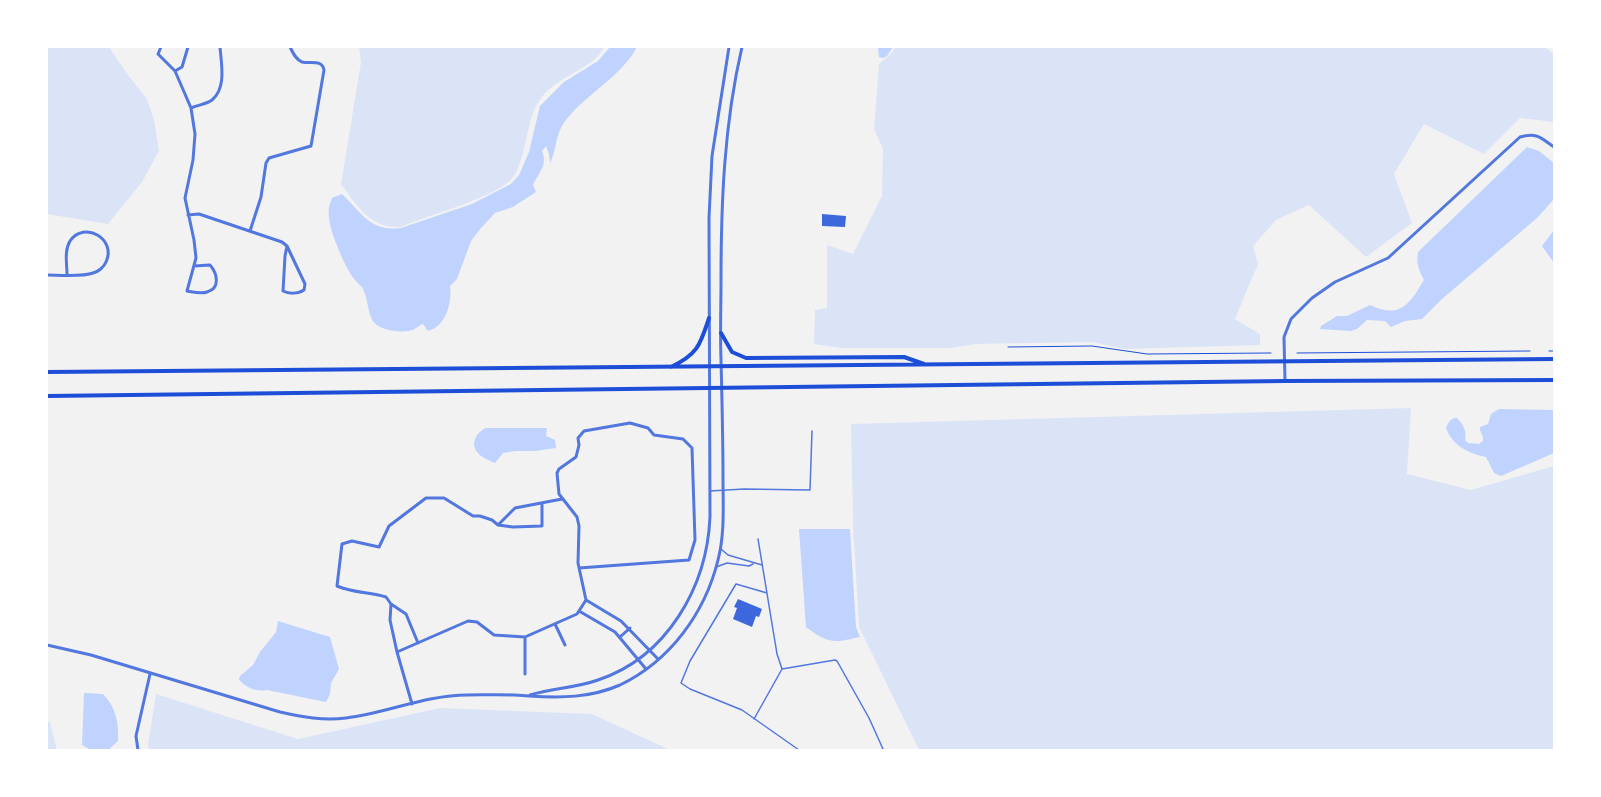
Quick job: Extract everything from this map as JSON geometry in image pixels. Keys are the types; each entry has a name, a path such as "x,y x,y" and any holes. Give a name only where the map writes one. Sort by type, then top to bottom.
{"main road":[{"path":"669,367 688,358 694,352 702,339 709,318"},
{"path":"721,333 732,352 746,358 904,357 928,365"},
{"path":"47,372 1554,359"},
{"path":"47,396 1285,381 1554,380"}],"street":[{"path":"161,47 158,54 175,71 191,108 195,134 193,160 185,198 194,240 196,258 187,291 207,292 214,288 217,282 216,271 210,266 194,266"},
{"path":"175,71 182,67 188,47"},
{"path":"191,108 212,100 219,91 222,74 220,47"},
{"path":"250,231 262,197 266,162 269,158 311,146 324,70 320,63 301,62 295,57 290,47"},
{"path":"529,696 542,691 572,687 598,680 637,659 649,650 675,622 698,582 709,535 709,218 712,156 729,47"},
{"path":"47,645 91,656 280,712 313,718 345,719 455,695 565,698 593,694 621,684 646,669 658,659 675,644 694,619 708,593 721,548 723,490 721,367 722,198 730,109 742,47"},
{"path":"1285,381 1284,337 1287,327 1291,319 1312,298 1335,282 1388,258 1520,137 1530,134 1536,135 1554,147"},
{"path":"188,214 199,214 282,242 287,246 305,284 304,290 300,293 287,293 283,291 287,246"},
{"path":"47,275 93,274 104,266 110,255 106,242 95,233 82,232 70,241 66,255 67,274"},
{"path":"397,652 468,621 476,622 494,635 526,637 577,614 586,600 579,568 579,526 577,517 559,494 557,473 559,469 576,457 579,445 578,438 584,431 630,423 648,428 654,436 683,439 692,448 695,540 689,560 579,568"},
{"path":"418,643 406,614 391,604 386,597 377,594 351,592 337,586 342,544 352,542 379,547 389,526 426,498 444,498 473,516 480,516 492,520 498,525 513,528 542,526 542,503"},
{"path":"498,525 515,508 562,498"},
{"path":"586,600 630,628 658,659"},
{"path":"391,604 390,620 397,652 412,704"},
{"path":"579,611 605,626 620,637 646,669"},
{"path":"555,624 565,645"},
{"path":"620,637 630,628"},
{"path":"525,674 526,637"},
{"path":"138,750 136,736 150,674"}],"lane":[{"path":"710,491 810,490 812,431"},
{"path":"754,720 782,669 777,654 758,539"},
{"path":"721,548 728,555 750,560 753,564"},
{"path":"716,567 727,563 749,566 753,564 762,565"},
{"path":"767,593 736,584 690,661 681,683 690,689 737,707 799,750"},
{"path":"782,669 835,660 837,661 868,718 882,750"}],"path":[{"path":"1008,347 1098,346 1147,354 1271,353"},
{"path":"1297,353 1530,351"},
{"path":"1548,351 1554,351"}],"shaded area":[{"path":"47,47 109,47 147,99 154,120 159,151 142,182 108,224 47,214"},
{"path":"359,47 604,47 595,59 558,82 539,101 531,118 522,158 514,176 507,183 495,191 462,205 401,227 390,227 373,220 359,208 341,184 361,62"},
{"path":"895,47 1545,47 1554,54 1554,122 1520,118 1484,154 1424,124 1394,174 1412,223 1366,257 1309,205 1276,220 1253,246 1258,264 1235,319 1260,334 1260,345 1125,349 1092,342 976,344 951,348 842,348 814,344 815,310 827,308 827,245 853,254 882,196 883,149 874,129 879,64 892,53"},
{"path":"1411,408 1407,474 1471,490 1554,466 1554,750 919,750 859,627 853,526 851,424"},
{"path":"156,694 298,739 440,708 592,714 670,750 149,750 148,744"},
{"path":"47,722 50,722 57,750 47,750"}],"water":[{"path":"610,47 637,47 622,67 574,110 562,125 550,163 546,146 542,151 544,156 543,164 533,185 536,192 513,207 495,213 471,241 457,279 450,286 449,306 444,319 440,324 428,331 423,324 413,330 404,331 389,330 377,325 371,318 363,289 351,275 335,241 329,215 329,208 332,198 342,194 367,220 382,227 401,228 472,204 511,184 519,175 529,152 540,106 564,82 598,61"},
{"path":"878,47 893,47 887,56 883,58 879,57"},
{"path":"1527,147 1539,151 1554,163 1554,199 1537,218 1442,299 1422,319 1405,321 1391,327 1385,321 1367,320 1357,329 1351,331 1320,329 1321,326 1337,316 1347,316 1370,305 1389,311 1396,310 1408,303 1424,280 1418,267 1418,252"},
{"path":"1554,230 1554,263 1542,246"},
{"path":"1499,409 1554,410 1554,453 1501,476 1494,473 1486,457 1473,454 1457,444 1452,439 1446,428 1451,419 1457,418 1464,428 1465,440 1468,443 1479,444 1483,441 1480,427 1488,424 1491,414"},
{"path":"486,428 547,428 546,436 555,440 556,448 503,453 495,463 484,458 475,450 474,442 477,435"},
{"path":"799,529 850,529 856,627 860,637 832,641 820,637 806,627"},
{"path":"278,621 330,637 339,669 331,683 330,694 326,702 267,690 255,690 239,680 240,676 253,665 260,652 276,632"},
{"path":"84,693 103,694 114,710 118,728 118,741 108,750 91,750 82,745"}],"building":[{"path":"822,214 846,216 845,227 822,226"},
{"path":"738,599 762,609 759,617 756,616 752,627 733,619 737,608 734,607"}]}
